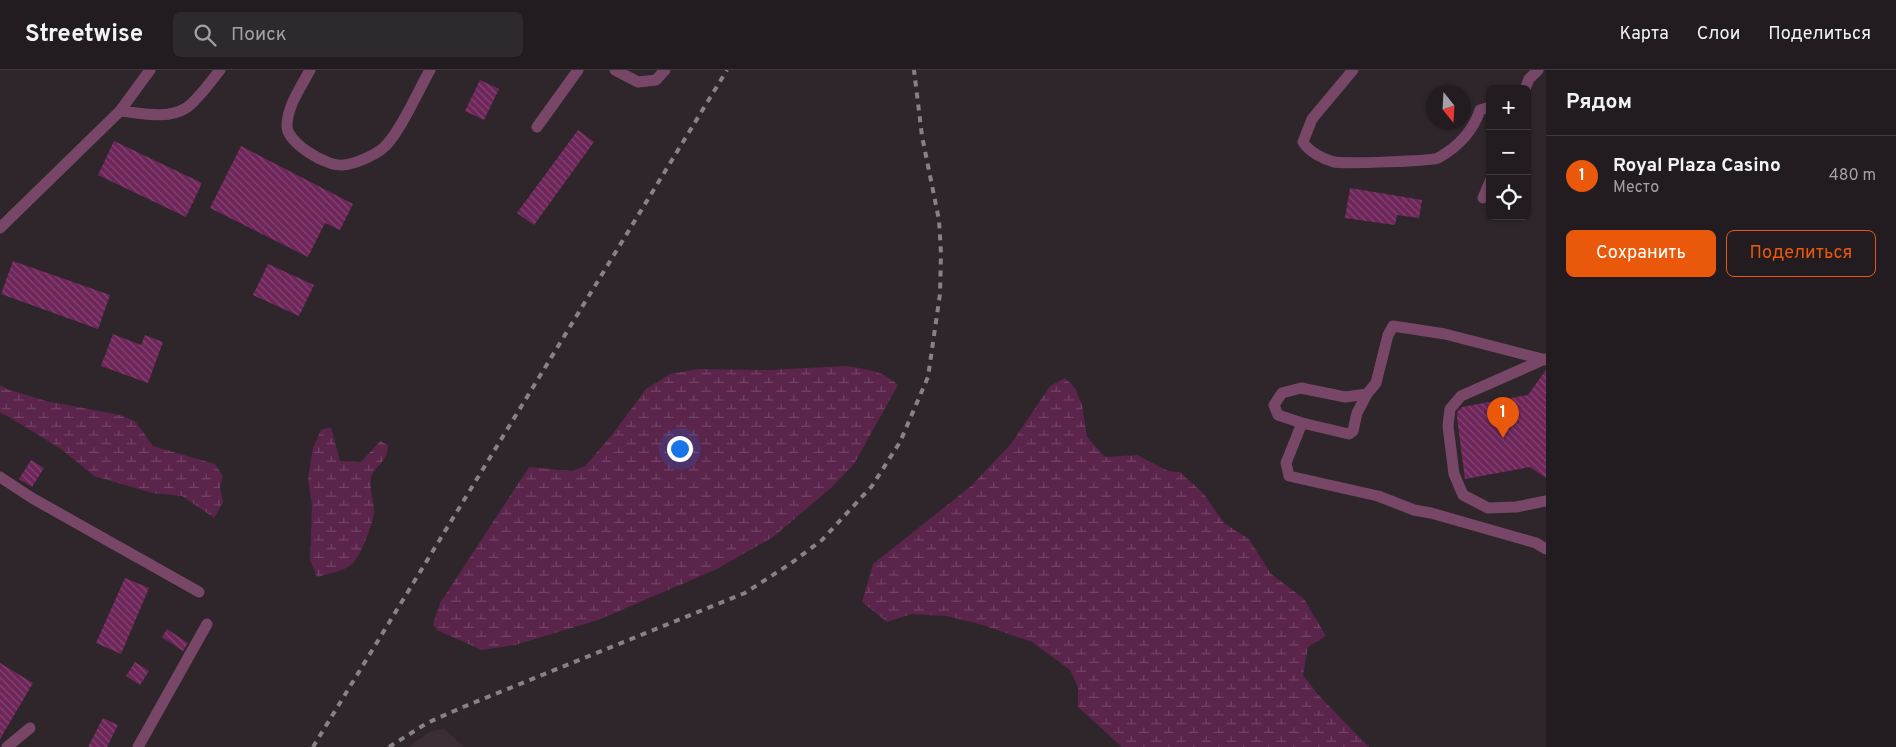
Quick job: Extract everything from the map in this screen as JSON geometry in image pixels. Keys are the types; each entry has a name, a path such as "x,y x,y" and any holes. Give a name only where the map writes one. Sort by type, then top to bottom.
{"street":[{"path":"0,228 120,111 150,70"},
{"path":"120,111 162,115 180,111 187,107 220,70"},
{"path":"310,70 289,111 287,128 295,143 325,162 342,166 382,149 394,134 430,70"},
{"path":"537,128 578,70"},
{"path":"615,70 638,82 656,80 665,70"},
{"path":"1353,70 1312,119 1303,142 1307,149 1335,162 1436,159 1466,138 1480,110 1486,108"},
{"path":"1527,85 1529,79 1538,70"},
{"path":"1483,198 1486,190"},
{"path":"1367,394 1345,397 1300,388 1282,393 1274,405 1278,415 1302,423 1349,434 1353,431 1357,413 1367,394 1376,383 1388,335 1393,326 1445,334 1545,360"},
{"path":"1545,360 1461,396 1450,409 1448,426 1454,474 1463,495 1488,508 1516,507 1546,501"},
{"path":"1302,423 1286,463 1289,476 1378,496 1414,510 1536,543 1546,549"},
{"path":"0,477 32,498 199,592"},
{"path":"138,747 207,624"},
{"path":"6,747 30,728"}],"shaded area":[{"path":"445,729 464,747 409,747 431,731"}],"green space":[{"path":"845,366 880,373 898,385 854,464 831,488 773,537 715,570 598,620 515,645 482,650 437,630 433,624 440,603 529,467 572,471 585,466 612,435 646,389 670,374 697,369 769,370"},
{"path":"1065,378 1075,388 1082,405 1087,437 1105,457 1137,455 1168,471 1180,472 1204,494 1224,523 1249,539 1271,574 1304,599 1326,636 1308,647 1303,675 1320,697 1369,747 1122,747 1078,707 1078,687 1070,670 1032,642 983,625 947,616 911,614 887,622 862,602 873,564 970,487 1011,444 1050,386"},
{"path":"0,385 46,401 120,415 135,421 153,446 215,464 223,476 220,486 223,502 214,518 182,496 152,493 94,476 61,449 0,413"},
{"path":"331,427 340,461 361,462 380,441 388,445 383,461 371,478 374,513 371,526 358,557 350,566 317,577 310,560 312,506 308,478 313,448 321,430"}],"building":[{"path":"480,80 499,89 484,120 465,111"},
{"path":"578,130 594,142 534,225 517,213"},
{"path":"114,141 202,183 186,217 98,175"},
{"path":"241,146 353,204 340,230 325,223 308,257 210,208"},
{"path":"1350,188 1422,200 1419,218 1397,215 1395,225 1345,218"},
{"path":"13,261 110,295 98,329 1,294"},
{"path":"268,264 314,285 299,316 253,295"},
{"path":"113,334 141,345 145,335 163,342 148,383 101,366"},
{"path":"1546,370 1546,478 1530,467 1465,479 1457,412 1462,407 1528,395"},
{"path":"31,460 44,468 32,487 19,479"},
{"path":"125,578 149,588 121,654 96,643"},
{"path":"167,629 188,643 183,651 162,637"},
{"path":"135,662 149,671 140,685 126,676"},
{"path":"0,663 33,683 0,739"},
{"path":"103,718 118,725 107,747 88,747"}],"railway":[{"path":"313,747 727,70"},
{"path":"389,747 427,723 463,707 745,593 790,564 822,540 872,486 900,442 928,377 940,294 941,254 939,220 922,136 914,70"}],"place":[{"name":"Royal Plaza Casino","path":"1503,438"}]}
